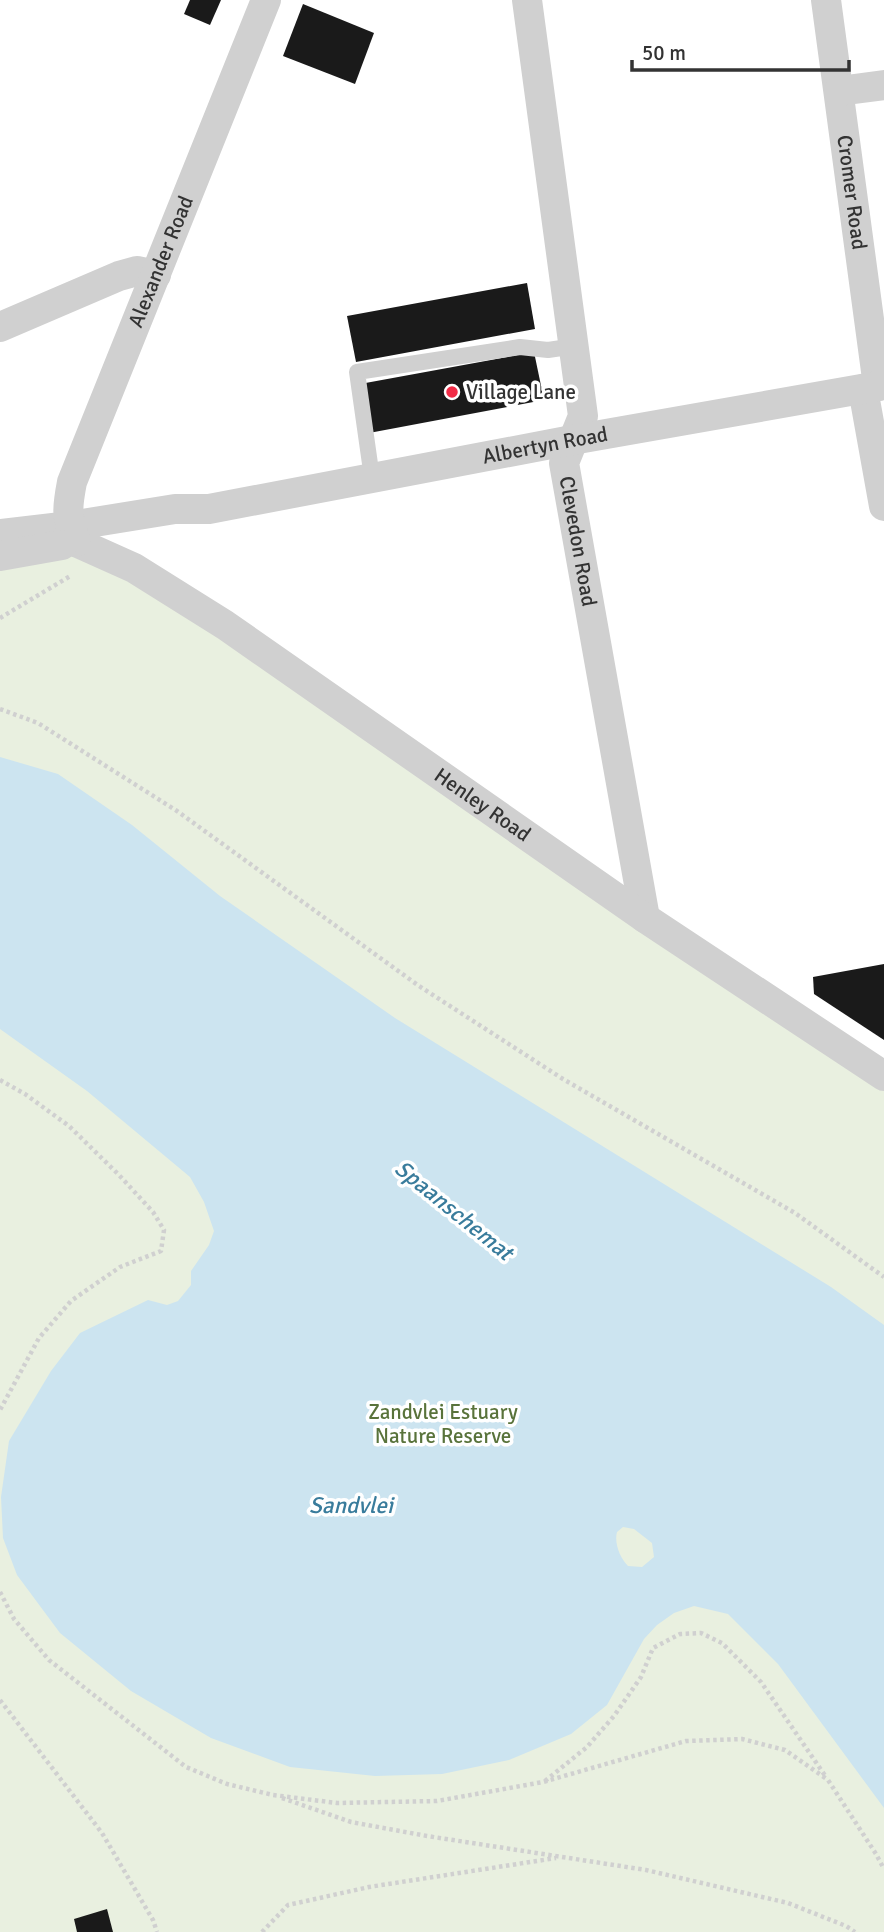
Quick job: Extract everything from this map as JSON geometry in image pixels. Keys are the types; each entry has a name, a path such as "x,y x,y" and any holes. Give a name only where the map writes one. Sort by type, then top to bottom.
{"street":[{"name":"Alexander Road","path":"73,534 67,508 72,482 266,0"},
{"name":"Clevedon Road","path":"527,0 583,416 564,463 645,918"},
{"name":"Cromer Road","path":"825,0 839,91 875,387 884,506"},
{"path":"839,91 884,85"},
{"path":"0,327 119,276 137,271 156,275"},
{"name":"Albertyn Road","path":"0,556 46,548 73,534 178,522 209,509 572,440 875,387"},
{"path":"0,534 73,534"},
{"name":"Henley Road","path":"73,534 159,582 225,625 645,918 884,1076"}],"lane":[{"path":"372,478 357,372 520,347 548,350 575,346"}],"path":[{"path":"0,618 105,554"},
{"path":"0,709 38,723 177,811 419,986 563,1079 796,1213 884,1277"},
{"path":"0,1080 25,1094 69,1126 153,1212 164,1230 161,1251 120,1268 71,1301 38,1338 0,1410"},
{"path":"0,1592 14,1619 49,1660 186,1767 227,1784 273,1795 351,1822 646,1870 788,1903 855,1932"},
{"path":"543,1783 587,1747 614,1716 641,1677 653,1648 680,1634 701,1633 722,1643 761,1682 828,1780 884,1869"},
{"path":"0,1700 102,1833 153,1920 157,1932"},
{"path":"273,1795 337,1803 437,1801 543,1783 686,1741 742,1739 785,1750 828,1780"},
{"path":"262,1932 288,1905 369,1887 560,1857"}],"green space":[{"name":"Zandvlei Estuary Nature Reserve","path":"76,542 884,1076 884,1932 0,1932 0,556"}],"water":[{"name":"Sandvlei","path":"0,757 58,774 132,825 220,896 395,1018 831,1287 884,1325 884,1808 778,1664 728,1614 694,1606 674,1613 657,1625 644,1639 607,1705 571,1734 509,1760 442,1774 375,1776 290,1767 211,1738 131,1691 60,1633 17,1575 3,1538 1,1497 9,1441 51,1371 80,1333 148,1300 167,1305 178,1301 191,1285 191,1271 209,1245 214,1231 204,1202 190,1177 87,1091 0,1029","holes":["623,1527 634,1529 652,1543 654,1557 642,1567 628,1566 617,1545 617,1532"]}],"building":[{"path":"190,0 221,0 210,25 184,14"},
{"path":"303,4 374,33 355,84 283,56"},
{"name":"Village Lane","path":"527,283 535,329 356,362 347,316"},
{"name":"Village Lane","path":"534,352 544,400 369,433 360,384"},
{"path":"884,964 884,1040 814,994 813,977"},
{"path":"107,1909 113,1932 77,1932 74,1919"}],"place":[{"name":"Village Lane","path":"452,392"}],"water label":[{"name":"Spaanschemat","path":"454,1210"}]}
